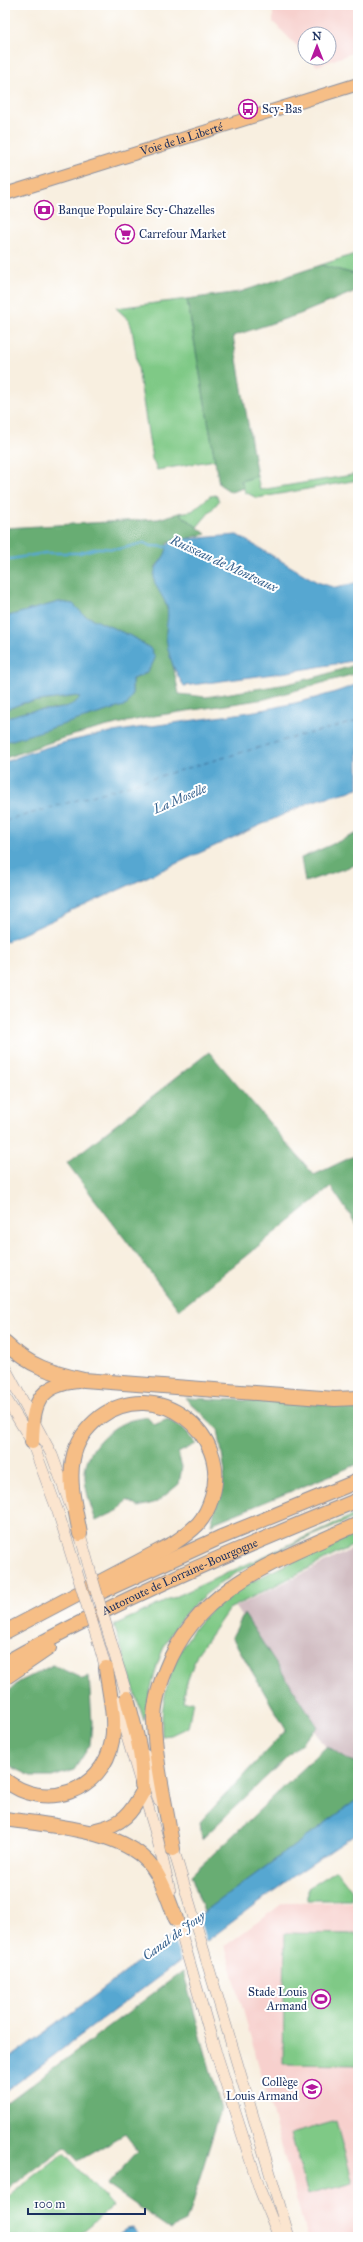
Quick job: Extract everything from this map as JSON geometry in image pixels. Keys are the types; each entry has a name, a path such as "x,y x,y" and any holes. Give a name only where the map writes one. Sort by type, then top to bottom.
{"highway":[{"path":"5,1342 32,1364 57,1374 84,1380 335,1399 358,1398"},
{"path":"32,1442 33,1416 39,1399 46,1391 68,1382 84,1380"},
{"path":"5,1632 174,1543 198,1524 209,1507 215,1488 216,1472 213,1454 205,1437 192,1422 180,1413 153,1404 134,1404 116,1408 94,1423 77,1446 73,1459 73,1488 80,1534"},
{"name":"Autoroute de Lorraine-Bourgogne","path":"5,1641 113,1586 219,1538 358,1481"},
{"name":"Autoroute de Lorraine-Bourgogne","path":"5,1663 69,1628 222,1556 358,1500"},
{"path":"174,1849 158,1760 154,1718 161,1681 174,1648 190,1624 216,1597 247,1576 358,1524"},
{"path":"5,1678 59,1641 69,1628"},
{"path":"5,1780 23,1792 50,1796 63,1795 85,1785 97,1772 106,1758 112,1742 113,1725 106,1668"},
{"path":"96,1830 121,1821 132,1810 143,1788 141,1754 127,1698"},
{"path":"5,1819 85,1832 129,1846 144,1857 155,1872 176,1919"}],"main road":[{"name":"Voie de la Liberté","path":"5,194 358,84"},
{"path":"5,1368 33,1416 52,1455 80,1534 127,1698 174,1849 208,1968 289,2237"},
{"path":"5,1397 32,1442 58,1512 143,1788 160,1847 176,1919 192,1974 260,2190 279,2237"}],"shaded area":[{"path":"273,5 358,5 358,51 337,59 337,26 297,26 297,46 273,22"},
{"path":"358,1546 358,1763 343,1774 235,1607"},
{"name":"Collège Louis Armand","path":"358,1902 358,2232 353,2237 307,2237 225,1946 283,1903"}],"green space":[{"path":"358,253 358,275 321,265"},
{"path":"321,265 358,275 358,290 300,314 233,336 257,476 241,481 244,488 231,492 219,484 187,299 240,292"},
{"path":"187,299 215,460 157,470 152,459 132,329 129,320 116,308"},
{"path":"358,474 358,480 257,498 245,492 241,481 257,476 260,490"},
{"path":"216,495 219,501 197,527 179,513 192,511 210,496"},
{"path":"179,513 206,534 167,543 167,554 156,566 154,580 164,598 169,616 166,633 179,694 206,697 287,684 320,676 358,664 358,673 265,699 154,716 108,726 63,738 5,758 5,739 132,695 132,679 146,672 155,658 151,649 135,638 84,615 73,604 59,602 5,617 5,528 158,519"},
{"path":"77,696 81,698 73,705 65,708 25,712 5,719 5,710 23,703"},
{"path":"358,833 358,864 305,882 301,858"},
{"path":"209,1052 314,1175 358,1154 358,1227 331,1187 179,1310 67,1163"},
{"path":"185,1398 358,1405 358,1464 211,1524 225,1472 218,1429"},
{"path":"147,1417 154,1425 168,1419 187,1432 196,1444 178,1453 182,1467 179,1484 157,1502 139,1507 127,1500 119,1510 96,1521 88,1497 85,1478 86,1464 89,1456 98,1442 111,1430 128,1421"},
{"path":"358,1513 358,1516 256,1562 230,1577 207,1593 187,1611 172,1632 161,1653 154,1675 144,1721 114,1625"},
{"path":"358,1532 358,1543 229,1609 197,1654 186,1685 183,1702 193,1701 188,1727 171,1735 162,1736 164,1699 175,1663 183,1646 206,1615 234,1592 268,1573"},
{"path":"244,1614 318,1727 202,1839 200,1822 286,1730 232,1637"},
{"path":"53,1665 83,1679 89,1676 92,1723 90,1745 74,1770 52,1777 33,1777 14,1768 5,1758 5,1695 19,1682"},
{"path":"327,1746 353,1762 358,1759 358,1799 204,1912 191,1875"},
{"path":"336,1870 352,1891 351,1900 308,1900 308,1888"},
{"name":"Stade Louis Armand","path":"285,1933 358,1934 358,2065 283,2064"},
{"path":"183,1971 221,2109 186,2222 171,2229 107,2185 138,2151 125,2134 78,2161 65,2147 5,2191 5,2104"},
{"path":"336,2121 353,2183 308,2195 291,2134"},
{"path":"64,2153 113,2206 76,2237 5,2237 5,2199"}],"water":[{"path":"237,535 317,582 336,588 358,582 358,660 288,672 184,686 169,655 166,634 168,614 167,607 155,582 154,574 165,555 167,546 173,540"},
{"path":"59,602 73,604 84,615 135,638 151,649 155,658 146,672 132,679 132,695 127,705 9,741 5,739 5,719 23,712 62,708 74,703 80,698 77,696 23,703 5,710 5,617"},
{"name":"La Moselle","path":"358,684 358,789 313,801 5,942 5,762 48,747 92,736 271,708 315,698"},
{"name":"Canal de Jouy","path":"358,1799 358,1831 356,1834 295,1875 5,2092 5,2061"},
{"path":"133,2228 140,2237 114,2237 126,2229"}],"pier":[{"path":"198,1914 206,1943 181,1962 172,1933"}],"waterway":[{"name":"Ruisseau de Montvaux","path":"5,560 45,553 79,553 98,548 119,549 144,543 150,546 169,547"}],"ferry route":[{"path":"5,821 295,737 358,721"}],"place":[{"name":"Scy-Bas","path":"248,109"},
{"name":"Banque Populaire Scy-Chazelles","path":"44,210"},
{"name":"Carrefour Market","path":"125,234"},
{"name":"Stade Louis Armand","path":"321,1999"},
{"name":"Collège Louis Armand","path":"312,2089"}]}
